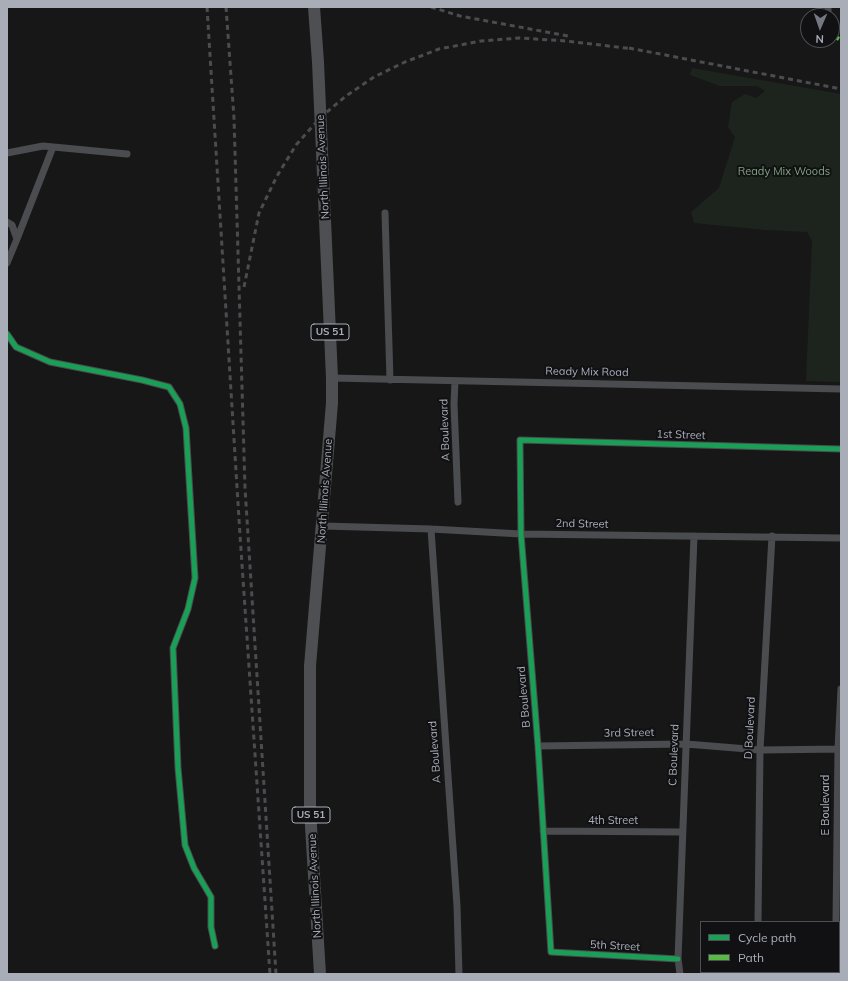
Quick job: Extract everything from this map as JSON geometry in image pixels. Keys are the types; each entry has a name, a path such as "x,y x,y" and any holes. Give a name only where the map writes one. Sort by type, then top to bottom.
{"main road":[{"name":"North Illinois Avenue","path":"314,7 318,62 332,378 332,403 312,641 310,724 310,810 320,974"}],"street":[{"path":"7,153 43,146 127,154"},
{"path":"7,263 53,147"},
{"path":"385,213 390,380"},
{"path":"7,222 12,225 17,239"},
{"path":"7,334 16,347 50,362 142,380 169,387 180,404 186,428 195,578 188,609 173,648 178,768 185,845 194,868 211,897 211,927 215,946"},
{"name":"Ready Mix Road","path":"332,378 841,389"},
{"name":"A Boulevard","path":"455,381 454,404 458,502"},
{"name":"1st Street","path":"520,440 841,449"},
{"name":"B Boulevard","path":"520,440 521,534 538,746 551,952"},
{"name":"2nd Street","path":"322,526 431,529 521,534 841,538"},
{"name":"A Boulevard","path":"431,529 457,906 459,974"},
{"name":"C Boulevard","path":"680,974 678,959 682,832 694,536"},
{"name":"D Boulevard","path":"758,921 760,750 772,536"},
{"name":"E Boulevard","path":"836,921 841,689"},
{"name":"3rd Street","path":"538,746 686,744 760,750 839,749"},
{"name":"4th Street","path":"543,831 682,832"},
{"name":"5th Street","path":"551,952 678,959"}],"green space":[{"name":"Ready Mix Woods","path":"692,68 841,94 841,382 806,381 812,241 807,232 765,230 694,223 691,212 719,188 735,137 728,127 732,102 745,94 756,98 765,91 757,86 720,86 690,75"}],"railway":[{"path":"207,7 240,535 270,974"},
{"path":"226,7 234,118 245,488 276,974"},
{"path":"431,7 460,16 568,36"},
{"path":"244,287 259,213 277,176 296,145 321,117 346,96 374,77 405,62 439,49 481,41 520,38 566,41 634,49"},
{"path":"629,48 841,89"}],"cycle path":[{"path":"7,334 16,347 50,362 142,380 169,387 180,404 186,428 195,578 188,609 173,648 178,768 185,845 194,868 211,897 211,927 215,946"},
{"path":"678,959 551,952 538,746 521,534 520,440 841,449"}]}
